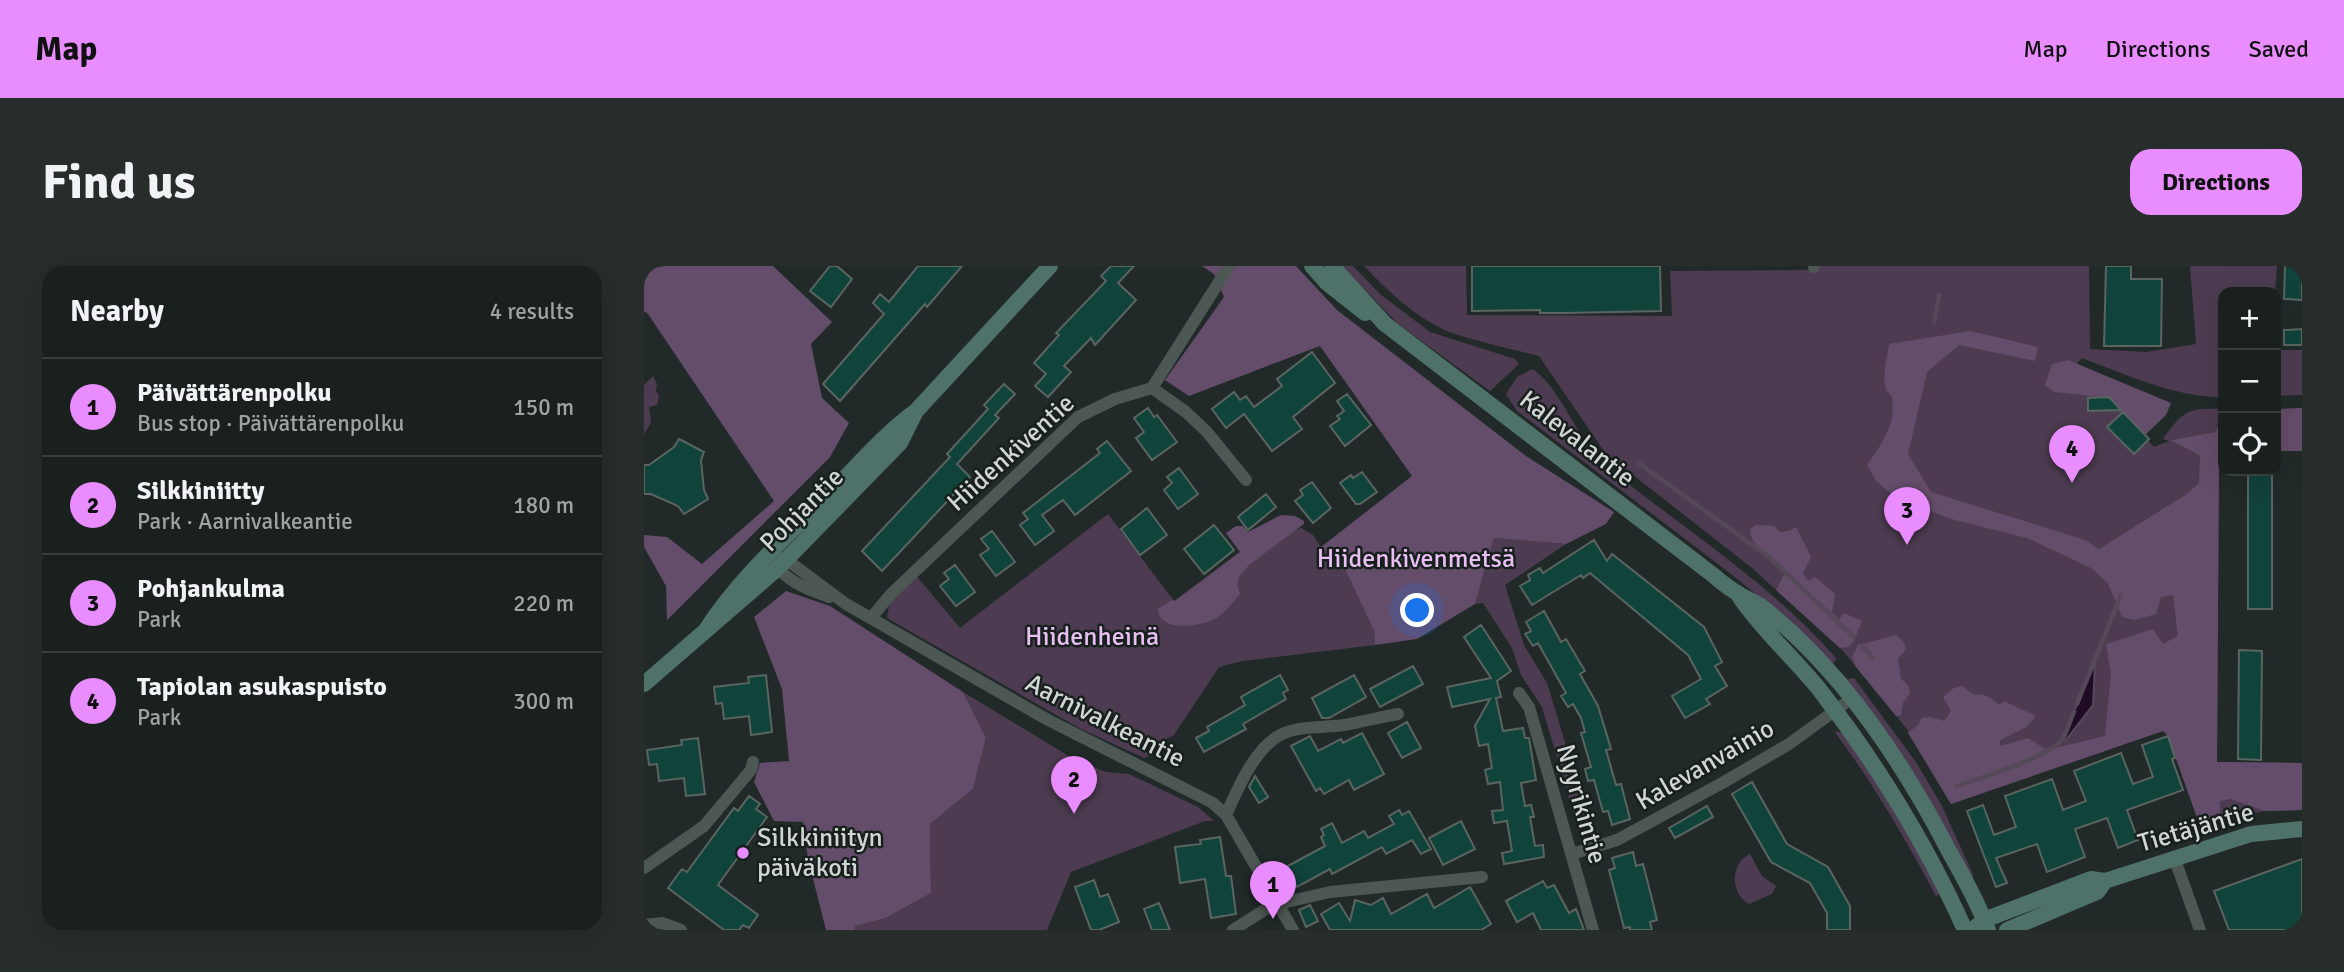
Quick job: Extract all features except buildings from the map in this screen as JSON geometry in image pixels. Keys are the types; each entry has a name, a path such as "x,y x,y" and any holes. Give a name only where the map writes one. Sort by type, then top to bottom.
{"main road":[{"name":"Pohjantie","path":"706,629 722,604 890,431 916,411 1050,266"},
{"name":"Kalevalantie","path":"1312,266 1327,283 1363,313 1385,324"},
{"name":"Kalevalantie","path":"1332,266 1385,324 1738,594 1760,605 1794,636 1851,699 1892,752 1921,796 1981,927"},
{"name":"Pohjantie","path":"644,684 782,564 900,443 916,411"},
{"name":"Kalevalantie","path":"1738,594 1751,614 1783,647 1864,750 1915,830 1947,889 1965,930"},
{"name":"Tietäjäntie","path":"1981,927 2091,879 2105,881 2251,834 2302,829"},
{"name":"Tietäjäntie","path":"2007,930 2098,892 2105,881"}],"street":[{"path":"1229,266 1152,388 1186,412 1207,432 1246,480"},
{"name":"Hiidenkiventie","path":"871,618 891,594 1078,417 1115,399 1152,388"},
{"name":"Aarnivalkeantie","path":"770,554 800,586 846,604 1048,720 1200,795 1226,815 1293,930"},
{"name":"Nyyrikintie","path":"1519,693 1530,707 1593,930"},
{"name":"Kalevanvainio","path":"1572,854 1617,840 1703,794 1769,757 1851,699"},
{"path":"1226,815 1241,782 1265,749 1279,736 1295,730 1343,725 1398,714"},
{"path":"644,868 704,826 751,770 753,762"},
{"path":"2174,857 2200,930"},
{"path":"1233,930 1266,909 1330,892 1482,877"},
{"path":"644,925 662,923 681,930"}],"green space":[{"path":"644,266 773,266 832,322 811,344 822,398 849,423 830,457 667,620 666,586 644,547 644,535 667,537 702,564 774,501 644,311"},
{"name":"Hiidenkivenmetsä","path":"1202,266 1296,266 1337,310 1526,456 1614,512 1606,524 1566,544 1494,538 1475,604 1417,639 1375,645 1374,631 1344,567 1321,547 1412,476 1320,346 1189,396 1165,380 1224,297 1214,274"},
{"path":"1342,266 1353,266 1380,294 1430,332 1515,359 1519,364 1490,391 1397,323"},
{"path":"1364,266 1466,266 1467,315 1672,316 1670,271 1807,270 1821,266 2089,266 2090,349 2146,352 2196,344 2190,266 2277,266 2275,287 2218,287 2218,397 2170,390 2082,358 2073,368 2109,397 2154,447 2169,441 2163,439 2176,422 2188,413 2194,410 2218,409 2215,432 2172,440 2200,456 2219,476 2217,762 2302,763 2302,810 2265,811 2199,823 2168,736 2163,731 1951,804 1906,728 1843,651 1752,568 1606,454 1539,356 1455,334 1429,322"},
{"path":"1970,331 2038,347 2035,361 1959,345 1927,372 1908,454 1931,492 2085,540 2099,549 2187,494 2199,483 2200,456 2171,440 2215,432 2218,425 2217,762 2302,763 2302,810 2265,811 2231,799 2220,801 2220,818 2199,823 2168,736 2163,731 1951,804 1908,733 1922,718 1931,717 1944,721 1951,711 1943,697 1954,688 1962,686 1974,695 1988,697 1999,705 2004,701 2036,716 2026,727 1999,741 2001,746 2028,738 2047,750 2105,736 2111,674 2106,644 2153,629 2163,644 2178,636 2173,595 2161,597 2156,614 2134,620 2122,617 2108,583 2091,568 2027,538 1955,520 1900,501 1876,481 1867,465 1882,443 1892,417 1892,399 1884,378 1889,344"},
{"path":"2281,350 2302,350 2302,395 2281,396"},
{"path":"2068,360 2171,403 2166,415 2145,435 2109,398 2054,392 2045,385 2052,364"},
{"path":"1533,369 1552,389 1582,437 1600,459 1633,488 1768,592 1804,624 1837,659 1830,666 1767,603 1517,411 1506,394 1517,377"},
{"path":"653,376 659,396 657,405 649,407 651,422 644,435 644,385"},
{"path":"2302,408 2302,451 2281,451 2281,409"},
{"name":"Hiidenheinä","path":"1108,514 1174,601 1256,540 1265,552 1301,528 1313,535 1321,547 1344,567 1374,631 1375,645 1242,661 1219,667 1173,736 1153,744 1158,752 1144,758 1079,728 887,618 891,594 914,573 960,628"},
{"path":"1281,515 1295,516 1304,521 1304,524 1249,565 1239,577 1237,585 1240,594 1223,613 1201,624 1182,626 1165,622 1160,617 1158,609 1172,600 1175,601 1240,552 1226,533 1236,526 1243,526 1248,532"},
{"path":"1756,525 1774,526 1780,532 1796,527 1811,557 1803,573 1808,581 1815,577 1835,594 1832,612 1839,619 1844,613 1862,621 1854,641 1848,647 1840,648 1776,590 1786,571 1754,541 1750,529"},
{"path":"1494,538 1566,544 1505,585 1524,645 1547,683 1592,831 1579,831 1542,707 1521,675 1512,648 1483,603 1475,604"},
{"path":"786,591 830,606 963,692 986,738 973,789 930,824 931,893 886,918 855,926 855,930 826,930 808,859 803,822 774,821 754,782 760,763 789,761 782,689 754,617"},
{"path":"1896,635 1904,642 1906,649 1898,659 1901,679 1908,685 1910,693 1903,703 1901,715 1896,716 1856,667 1852,657 1858,645"},
{"path":"1841,674 1848,679 1854,678 1916,762 1942,806 1974,877 1970,879"},
{"path":"963,692 1072,758 1106,772 1129,774 1198,807 1214,821 1205,821 1071,872 1047,930 855,930 854,926 886,918 931,893 930,824 973,789 986,738"},
{"path":"1834,731 1846,734 1873,770 1943,892 1936,896 1888,811"},
{"path":"1750,854 1762,876 1776,886 1772,894 1749,904 1738,893 1735,879 1739,864"}],"shaded area":[{"path":"2095,663 2093,705 2065,741 2062,739"}],"waterway":[{"path":"1934,322 1939,295"},
{"path":"1640,464 1769,557 1854,637"},
{"path":"2077,704 2121,595"},
{"path":"1863,647 1873,658"},
{"path":"1957,786 2044,753 2063,738 2074,712"}],"place":[{"name":"Tapiolan asukaspuisto","path":"2072,483"},
{"name":"Pohjankulma","path":"1907,545"},
{"name":"Silkkiniitty","path":"1074,814"},
{"name":"Silkkiniityn päiväkoti","path":"743,853"},
{"name":"Päivättärenpolku","path":"1273,919"}]}
